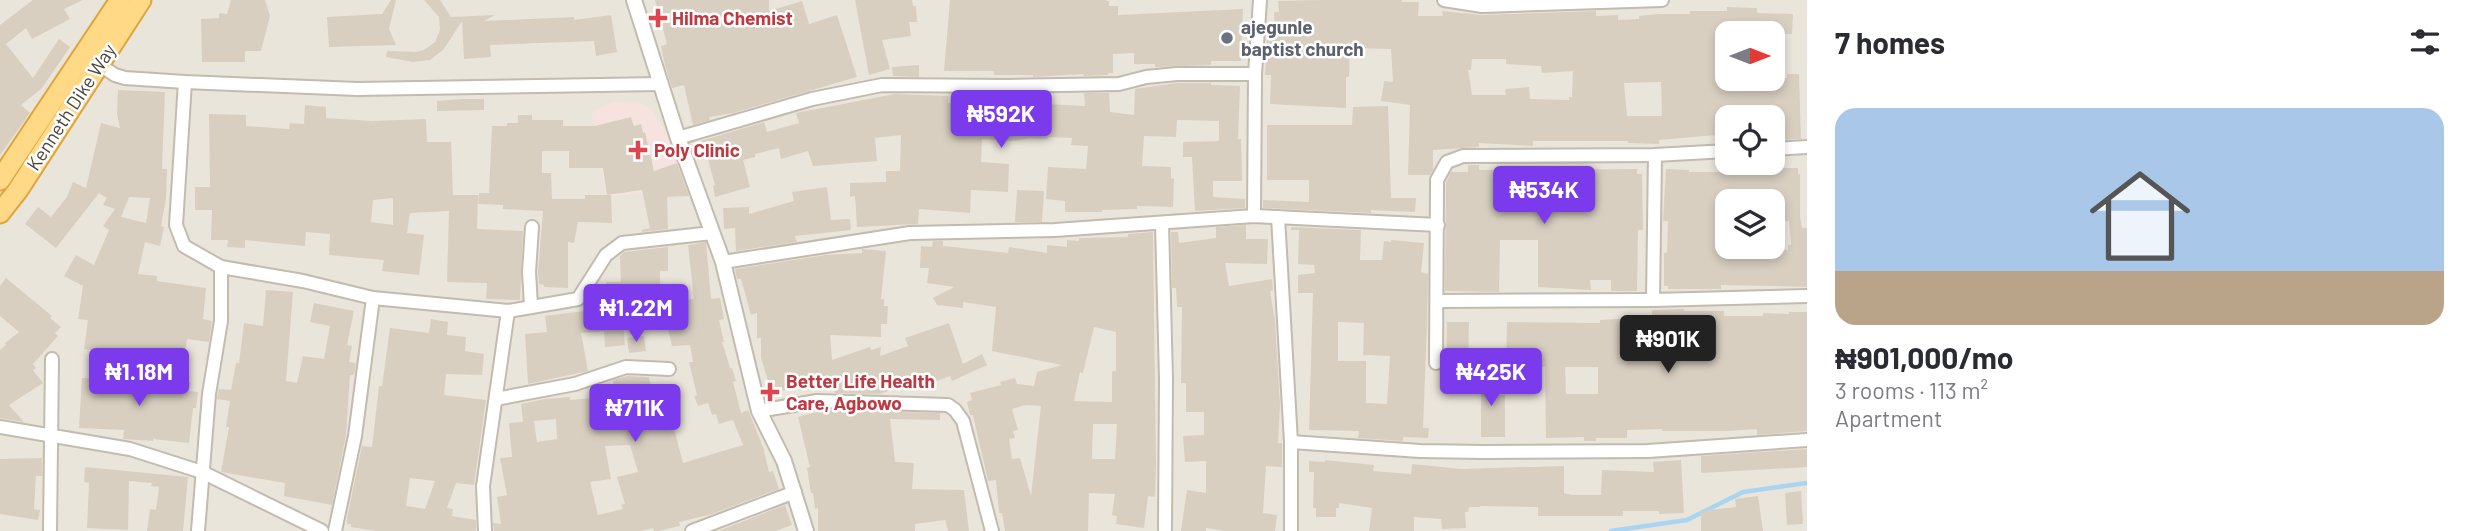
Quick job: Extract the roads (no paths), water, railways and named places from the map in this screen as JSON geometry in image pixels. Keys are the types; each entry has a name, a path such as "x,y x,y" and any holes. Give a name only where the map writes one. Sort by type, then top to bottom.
{"highway":[{"name":"Kenneth Dike Way","path":"0,180 120,0"},
{"name":"Kenneth Dike Way","path":"0,213 18,190 141,0"}],"street":[{"path":"634,0 678,138 723,262 759,411 784,461 807,531"},
{"path":"1254,216 1255,74 1260,0"},
{"path":"1444,0 1482,6 1662,0"},
{"path":"98,64 125,78 357,89 660,85"},
{"path":"678,138 812,99 882,85 1119,84 1146,76 1255,74"},
{"path":"185,82 176,225 184,246 220,267 303,281 373,298 508,311 578,299 606,256 622,243 712,233"},
{"path":"1785,148 1807,147"},
{"path":"1436,363 1437,180 1447,162 1463,156 1656,155 1715,152"},
{"path":"1653,300 1656,155"},
{"path":"723,262 910,233 1055,230 1254,216 1438,225"},
{"path":"1278,217 1291,442 1291,531"},
{"path":"1162,223 1166,379 1165,528"},
{"path":"531,305 529,272 532,227"},
{"path":"198,531 208,394 221,321 220,267"},
{"path":"1437,301 1807,296"},
{"path":"335,531 355,436 373,298"},
{"path":"485,531 483,486 508,311"},
{"path":"50,531 52,359"},
{"path":"496,399 575,384 626,367 669,369"},
{"path":"759,411 817,401 948,405 963,421 992,531"},
{"path":"0,427 130,449 202,472 322,531"},
{"path":"1291,442 1420,451 1484,452 1648,450 1807,440"},
{"path":"692,531 795,492"}],"waterway":[{"path":"1611,531 1687,520 1743,492 1807,483"}],"place":[{"name":"Hilma Chemist","path":"658,18"},
{"name":"ajegunle baptist church","path":"1227,38"},
{"name":"Poly Clinic","path":"638,150"},
{"name":"Better Life Health Care, Agbowo","path":"770,392"}]}
